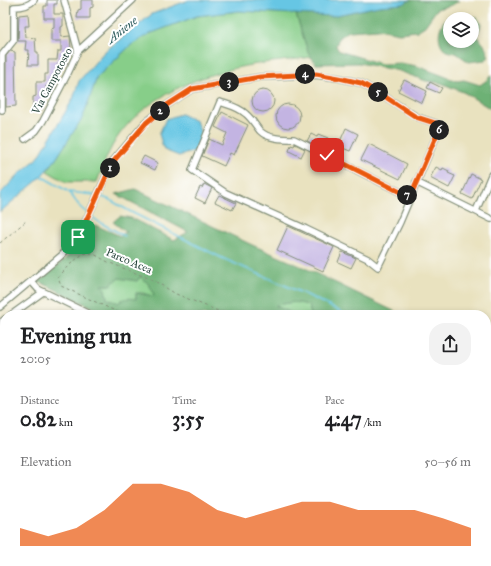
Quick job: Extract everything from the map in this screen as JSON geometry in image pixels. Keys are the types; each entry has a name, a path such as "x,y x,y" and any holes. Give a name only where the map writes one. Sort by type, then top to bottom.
{"street":[{"path":"2,110 2,55 14,40 14,7 22,7 33,2 34,0"},
{"path":"64,0 78,51"},
{"name":"Via Campotosto","path":"25,140 36,131 43,121 78,51 133,0"},
{"path":"0,307 67,251 78,237 113,162 146,123 167,105 192,89 260,77 292,74 316,74 361,83 416,117 441,125 400,222 378,267 368,259 306,229 226,194 192,170 220,102 245,112 261,132 282,139 294,139 306,144 410,197"},
{"path":"476,211 491,175"},
{"path":"416,182 491,219"},
{"path":"31,281 43,292 81,310"},
{"path":"18,310 43,292"}],"path":[{"path":"0,243 26,221"},
{"name":"Parco Acea","path":"113,310 61,286 58,278 67,267 84,253 92,253 108,262 153,280 176,294 216,310"}],"green space":[{"path":"410,0 459,1 452,5 437,9 425,26 417,31 399,33 378,29 349,31 339,37 336,46 339,51 382,64 400,63 417,66 457,81 464,80 480,85 491,75 491,109 465,93 441,83 426,81 399,71 359,63 316,64 308,52 296,14 332,16 379,6 403,4"},
{"path":"239,11 296,14 308,52 312,57 255,64 236,68 203,77 172,91 143,110 119,135 109,152 97,182 66,182 47,171 83,117 97,77 131,45 149,34 197,16"},
{"path":"443,22 443,48 441,45 439,33"},
{"path":"479,38 485,46 489,57 485,60 469,62 456,53 449,52 443,48 479,48"},
{"path":"135,189 392,310 310,310 309,306 293,302 276,305 285,310 98,310 40,282 38,285 36,284 64,260 83,240 86,230 95,225 120,236 126,232 113,222 120,216 131,218 174,240 188,232 116,194","holes":["140,277 151,287 154,296 136,293 136,299 129,298 119,303 107,299 105,289 102,285 110,285 119,278 137,281"]},
{"path":"140,277 150,286 154,297 143,293 136,293 136,299 121,300 119,303 107,299 102,285 110,285 119,278 137,281"},
{"path":"293,302 301,303 309,306 310,310 284,310 276,305"}],"water":[{"path":"189,0 410,0 403,4 379,6 332,16 239,11 197,16 149,34 131,45 97,77 83,117 56,159 38,180 0,212 0,194 21,172 38,158 73,99 79,81 104,52 152,14"},
{"path":"181,114 196,121 202,136 195,151 179,156 164,150 159,134 166,119"}],"building":[{"path":"47,0 57,0 57,4 54,4 54,14 63,14 61,37 70,36 71,50 68,50 67,64 58,64 58,72 55,72 56,86 46,86 46,95 43,95 43,109 33,109 33,97 36,96 36,82 45,82 45,74 48,74 48,60 57,60 58,51 61,51 61,41 51,41 51,29 54,28 54,18 44,18 44,6 47,6"},
{"path":"81,0 93,0 93,7 90,8 90,18 77,18 78,10 81,9"},
{"path":"28,14 29,26 25,26 26,37 35,38 36,52 38,52 38,65 28,65 29,50 25,50 26,41 18,41 19,15"},
{"path":"10,51 15,52 16,106 6,107 6,56"},
{"path":"404,80 427,91 422,103 398,91"},
{"path":"430,82 442,88 439,93 427,88"},
{"path":"263,90 271,93 274,101 271,109 263,112 255,109 252,101 255,93"},
{"path":"288,104 296,108 300,116 296,124 288,128 280,124 276,116 280,108"},
{"path":"222,112 248,125 234,155 230,153 224,166 202,156 209,139 222,145 227,133 215,127"},
{"path":"346,128 358,134 350,151 338,146"},
{"path":"311,134 317,137 318,134 328,138 323,149 307,141"},
{"path":"295,144 305,149 301,157 289,151 291,145 294,146"},
{"path":"369,144 407,164 400,179 361,160"},
{"path":"144,156 158,163 155,170 140,163"},
{"path":"436,167 442,170 443,168 449,171 448,173 455,176 449,188 430,178"},
{"path":"471,174 481,179 472,199 462,194"},
{"path":"204,184 212,188 205,203 195,198 200,187 202,188"},
{"path":"219,195 236,203 232,210 215,202"},
{"path":"288,226 334,247 323,271 277,250"},
{"path":"342,252 356,258 351,268 338,262"}],"waterway":[{"path":"41,176 69,192 96,195"},
{"path":"69,192 81,208 87,213"},
{"path":"100,196 222,258 307,295 337,310"},
{"path":"90,215 99,222 125,236"}],"route":[{"path":"78,237 113,162 146,123 167,105 192,89 260,77 292,74 316,74 361,83 416,117 441,125 410,197 393,187 327,155"}],"water label":[{"name":"Aniene","path":"122,30"}]}
